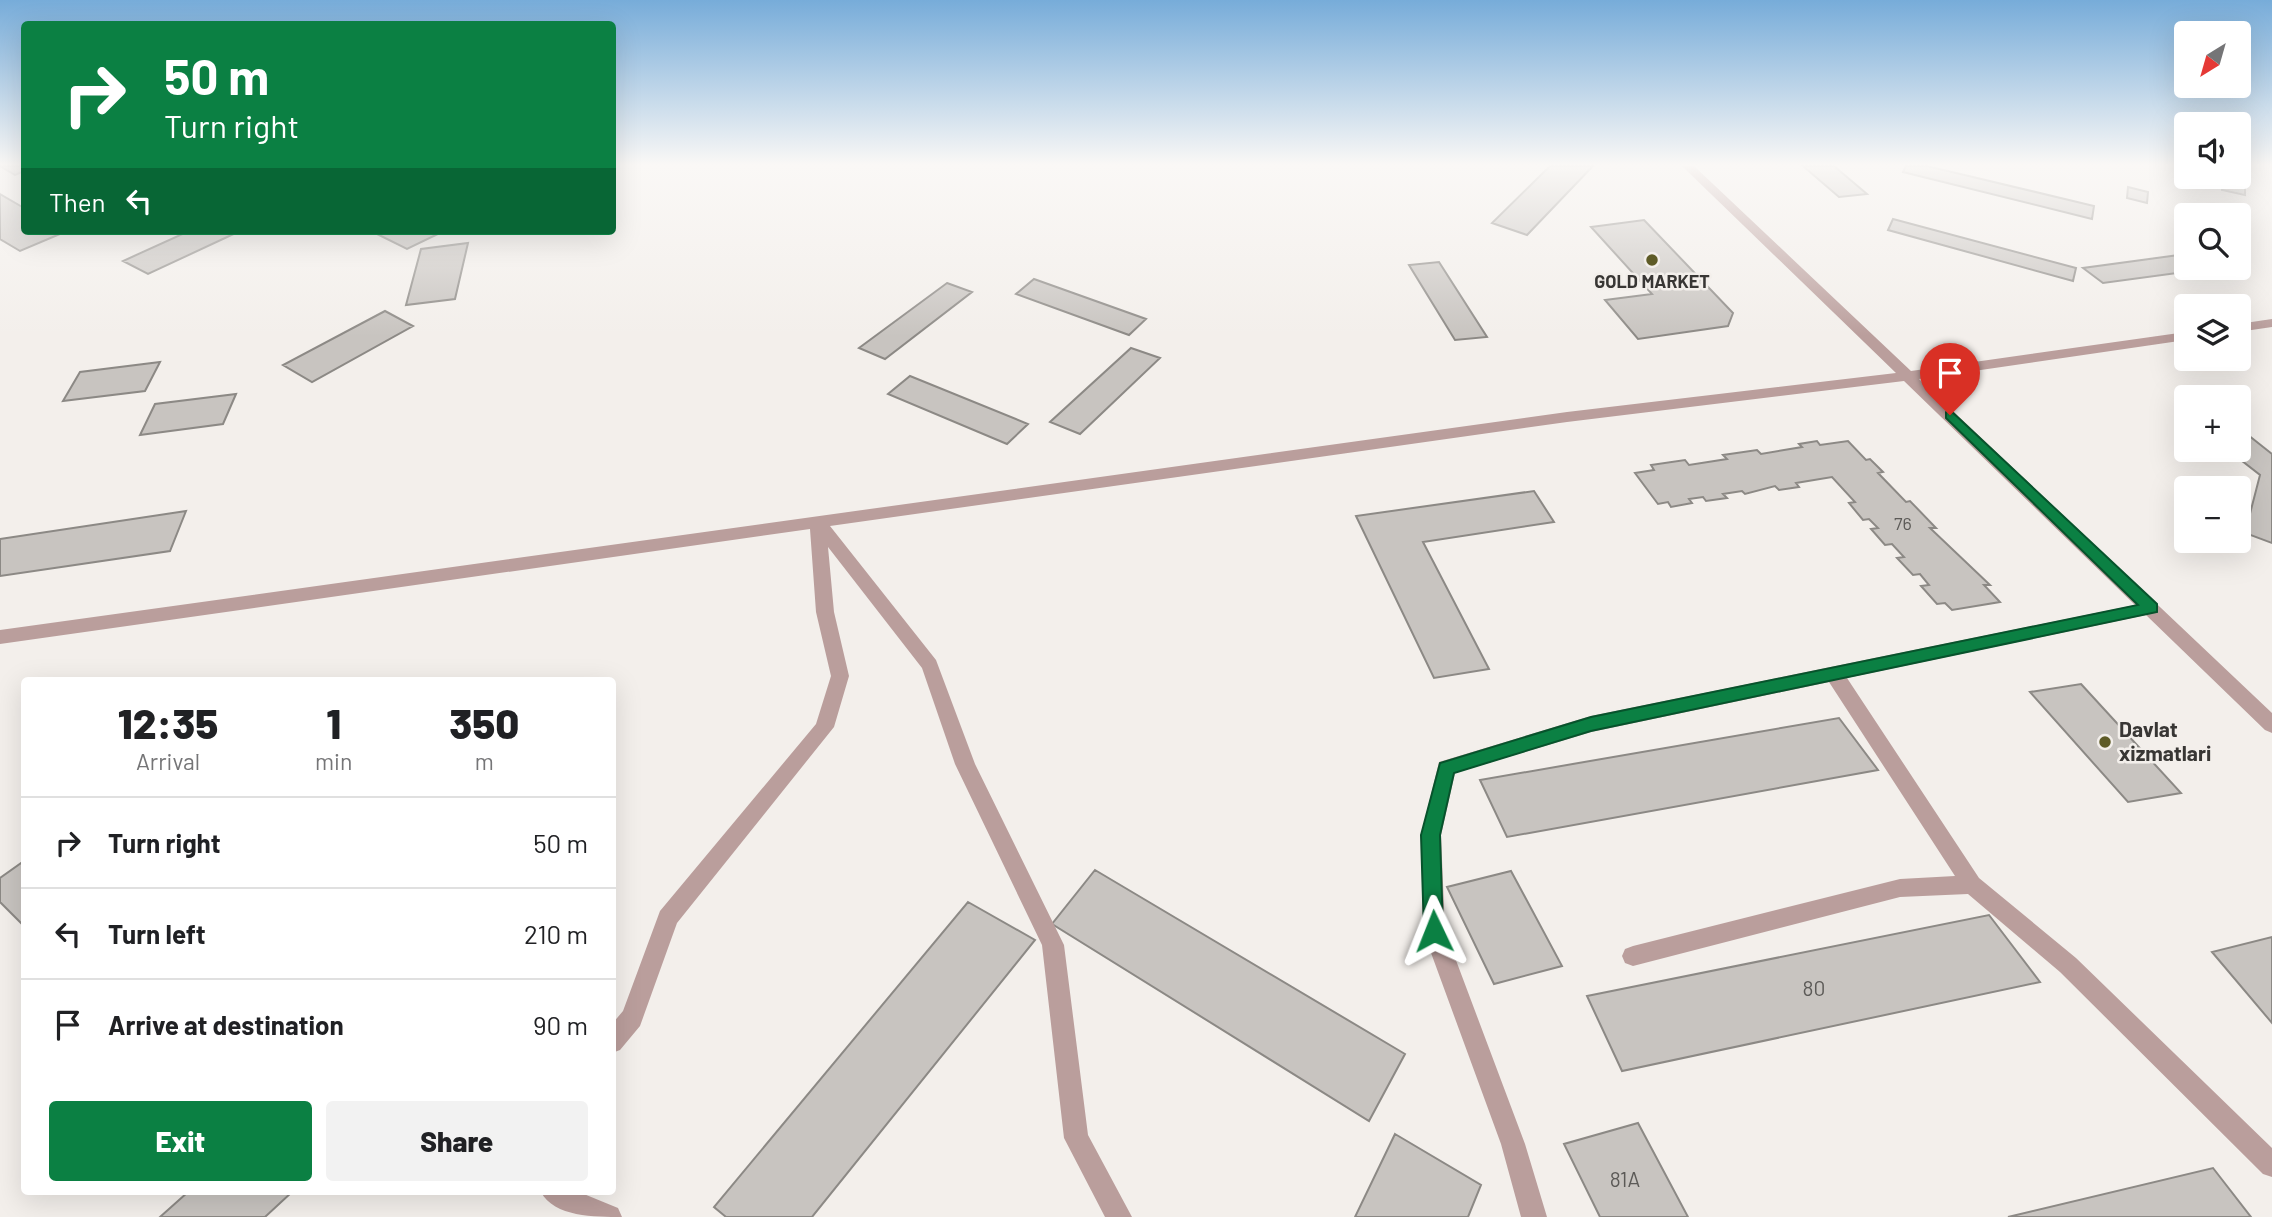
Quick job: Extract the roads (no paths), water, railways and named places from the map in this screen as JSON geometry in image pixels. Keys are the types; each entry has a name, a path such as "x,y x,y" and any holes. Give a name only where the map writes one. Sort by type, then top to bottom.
{"street":[{"path":"1748,223 2272,725"},
{"path":"2251,326 2272,323"},
{"path":"0,637 1567,417 1910,376 2174,338"},
{"path":"616,1037 632,1018 668,918 824,727 841,676 825,612 818,522"},
{"path":"818,522 930,665 965,764 1054,945 1076,1138 1119,1217"},
{"path":"1534,1217 1513,1144 1434,931 1431,835 1446,768 1591,724 2151,608"},
{"path":"1834,674 1972,885 2068,965 2272,1166"},
{"path":"1633,956 1900,888 1972,885"},
{"path":"560,1195 587,1210 609,1217"}],"place":[{"name":"GOLD MARKET","path":"1652,260"},
{"name":"Davlat xizmatlari","path":"2105,742"}]}
